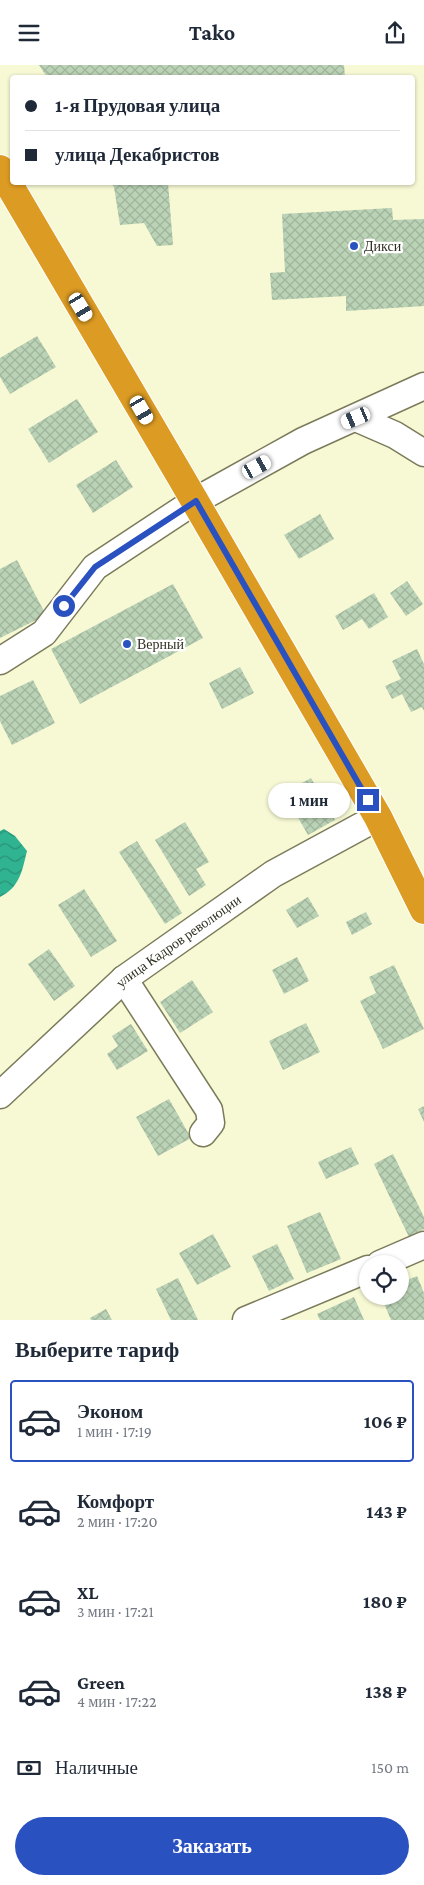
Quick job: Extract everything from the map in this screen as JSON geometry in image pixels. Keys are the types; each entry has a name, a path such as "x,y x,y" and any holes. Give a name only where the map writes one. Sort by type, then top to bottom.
{"highway":[{"path":"0,169 196,501 378,817 424,910"}],"street":[{"path":"0,661 44,633 95,567 196,501 303,441 424,386"},
{"path":"356,418 395,435 424,453"},
{"name":"улица Кадров революции","path":"0,1095 124,979 273,874 378,817"},
{"path":"124,979 209,1110 211,1123 203,1133"},
{"path":"401,1255 424,1245"},
{"path":"246,1320 359,1273"}],"water":[{"path":"4,829 15,836 27,851 19,878 7,893 0,897 0,831"}],"building":[{"path":"39,65 344,65 345,75 46,75"},
{"path":"112,185 168,185 173,245 157,246 144,223 120,225"},
{"name":"Дикси","path":"392,208 393,220 424,219 424,306 346,311 346,296 272,300 270,273 285,272 282,214"},
{"path":"37,336 56,367 10,394 0,377 0,358"},
{"path":"77,399 98,432 49,463 28,429"},
{"path":"116,460 133,487 93,513 76,485"},
{"path":"320,514 334,539 299,559 284,535"},
{"path":"17,560 46,615 0,638 0,569"},
{"path":"407,581 423,604 406,616 390,593"},
{"name":"Верный","path":"173,584 203,638 80,704 51,649"},
{"path":"374,593 388,617 369,629 362,619 343,630 335,616"},
{"path":"417,649 424,664 424,711 422,707 411,712 402,694 392,699 385,686 401,679 392,661"},
{"path":"240,667 254,693 222,709 209,683"},
{"path":"33,680 55,723 12,745 0,721 0,696"},
{"path":"311,778 335,820 308,835 284,793"},
{"path":"185,822 209,862 196,869 206,885 189,896 155,840"},
{"path":"137,841 182,913 165,924 119,852"},
{"path":"84,889 117,941 91,957 58,905"},
{"path":"308,897 319,916 297,928 286,910"},
{"path":"366,912 372,924 352,935 346,922"},
{"path":"49,949 75,986 54,1001 28,964"},
{"path":"297,957 309,981 284,994 272,970"},
{"path":"394,965 424,1029 383,1049 360,1001 376,993 369,977"},
{"path":"192,980 213,1012 180,1033 160,1002"},
{"path":"306,1023 320,1052 283,1070 269,1041"},
{"path":"131,1024 148,1051 117,1070 107,1054 118,1046 112,1036"},
{"path":"169,1099 191,1138 158,1156 136,1117"},
{"path":"424,1106 424,1122 418,1109"},
{"path":"351,1147 359,1164 326,1179 318,1162"},
{"path":"393,1154 424,1217 424,1229 409,1237 374,1164"},
{"path":"320,1212 341,1259 307,1273 287,1226"},
{"path":"213,1234 231,1267 197,1285 179,1253"},
{"path":"277,1244 294,1279 269,1291 252,1256"},
{"path":"417,1276 424,1293 424,1320 391,1320 385,1305 409,1305 409,1279"},
{"path":"178,1278 198,1320 171,1320 156,1289"},
{"path":"354,1297 364,1320 320,1320 317,1314"},
{"path":"106,1309 112,1320 91,1320 90,1318"}],"place":[{"name":"Дикси","path":"354,246"},
{"name":"Верный","path":"127,644"}],"route":[{"path":"64,606 95,567 196,501 368,800"}]}
